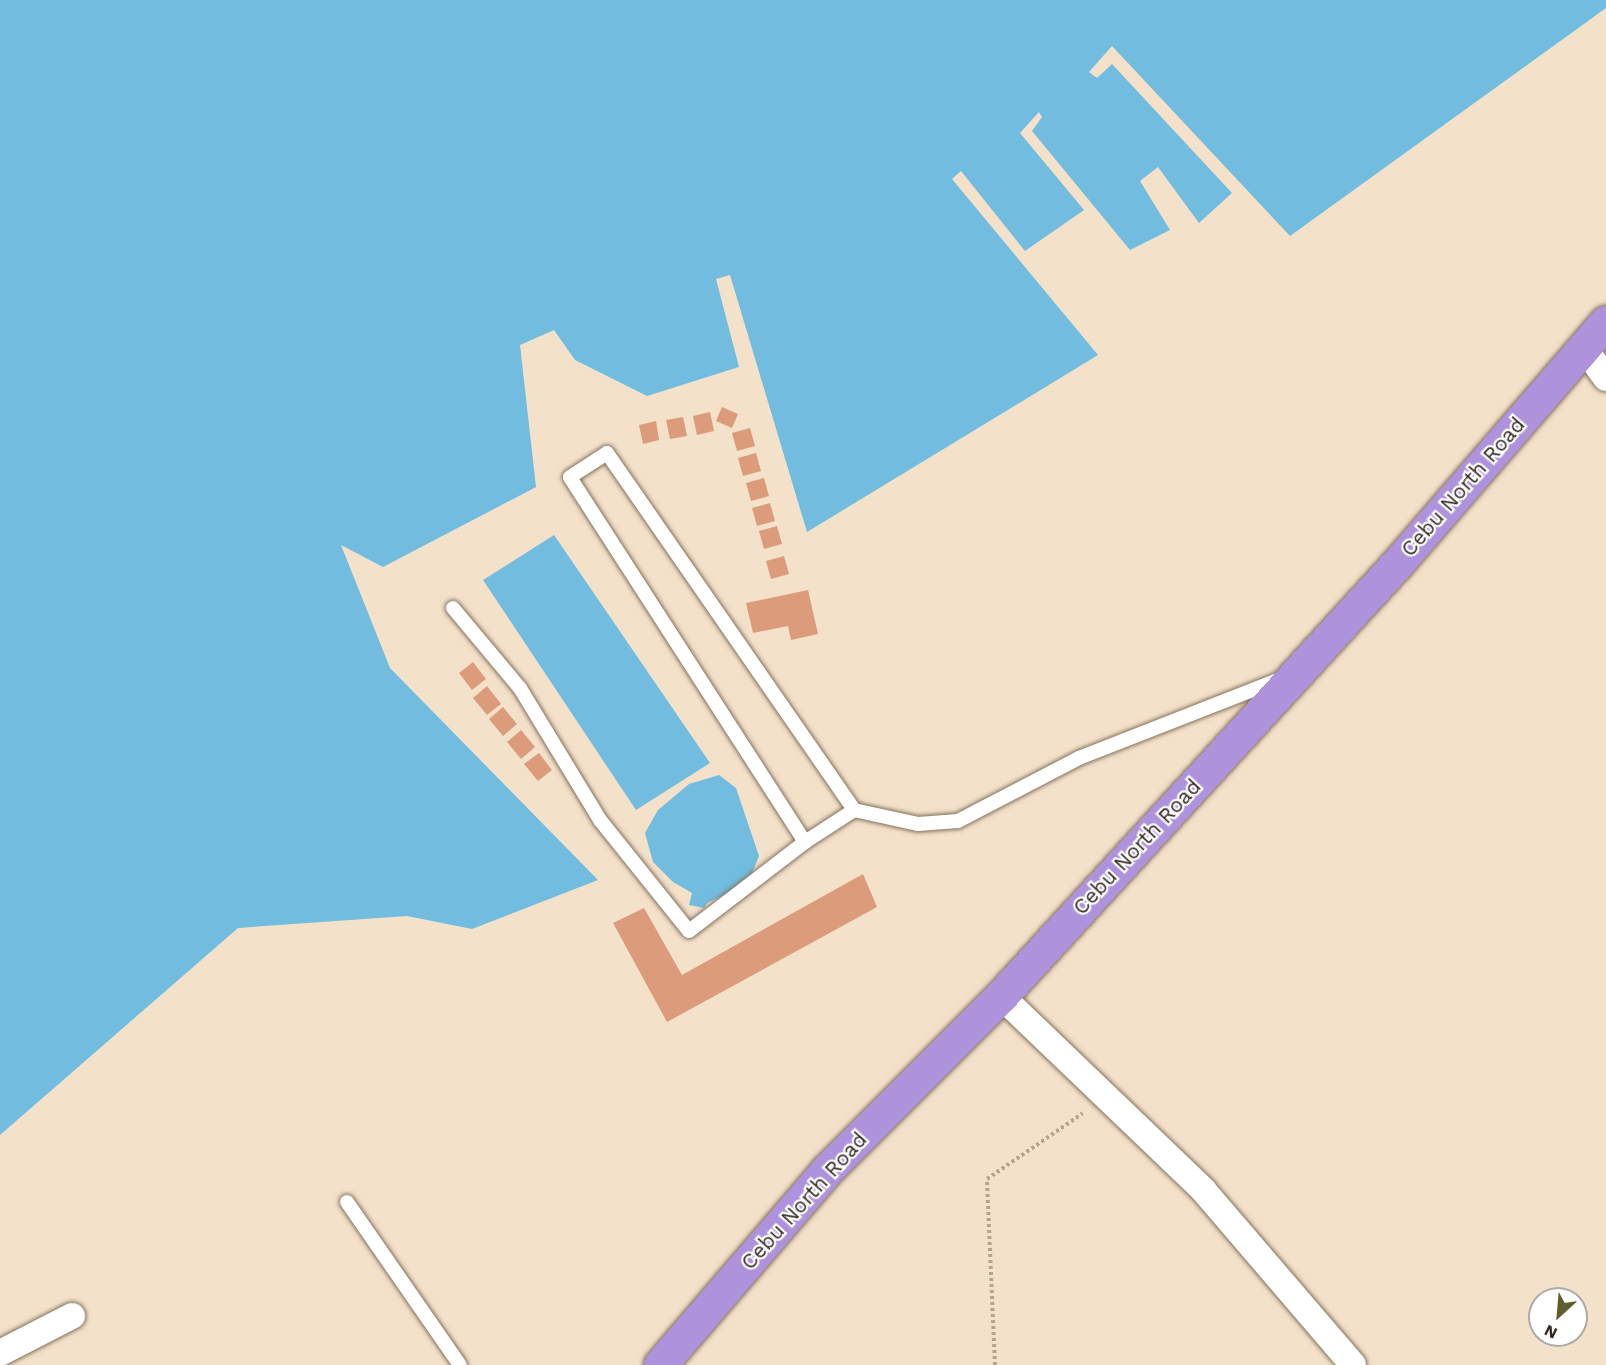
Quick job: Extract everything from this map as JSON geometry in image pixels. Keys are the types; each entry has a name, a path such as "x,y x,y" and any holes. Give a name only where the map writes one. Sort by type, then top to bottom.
{"highway":[{"name":"Cebu North Road","path":"660,1365 826,1170 1000,996 1396,565 1606,322"}],"street":[{"path":"1584,348 1606,378"},
{"path":"1000,996 1204,1191 1353,1365"},
{"path":"0,1353 72,1316"}],"lane":[{"path":"805,842 570,477 607,453 854,810 918,824 957,821 1079,758 1297,672"},
{"path":"453,608 520,688 600,820 689,931 805,842 854,810"},
{"path":"347,1202 460,1365"}],"path":[{"path":"995,1365 987,1179 1106,1097"}],"water":[{"path":"0,0 1606,0 1606,8 1290,236 1112,46 1089,72 1097,78 1112,64 1232,193 1199,223 1158,167 1140,181 1170,230 1130,250 1032,131 1042,117 1039,112 1020,133 1084,210 1025,251 961,171 952,179 1098,355 807,532 730,275 716,279 739,367 647,396 575,360 554,330 520,345 536,487 383,567 341,545 390,668 598,880 472,929 407,916 238,928 0,1135"},
{"path":"554,535 710,763 636,810 483,580"},
{"path":"719,775 736,788 759,856 752,873 734,890 707,903 704,908 689,905 692,893 673,882 653,862 645,833 658,810 689,784"}],"building":[{"path":"722,407 738,414 732,428 716,421"},
{"path":"710,412 714,431 697,435 693,416"},
{"path":"683,417 687,436 670,439 666,420"},
{"path":"656,421 659,440 643,444 639,425"},
{"path":"750,428 755,446 737,451 732,433"},
{"path":"756,453 761,471 743,476 738,458"},
{"path":"764,478 769,496 751,501 746,483"},
{"path":"770,503 775,521 757,526 752,508"},
{"path":"777,526 782,544 764,549 759,531"},
{"path":"784,556 789,574 771,579 766,561"},
{"path":"808,590 818,634 791,640 788,626 753,633 746,603"},
{"path":"473,662 486,679 472,690 459,673"},
{"path":"487,686 501,704 487,715 473,698"},
{"path":"503,707 517,724 503,736 489,719"},
{"path":"521,730 535,747 521,759 507,742"},
{"path":"539,753 552,770 538,781 524,764"},
{"path":"863,874 877,907 667,1022 613,923 644,908 682,975"}]}
